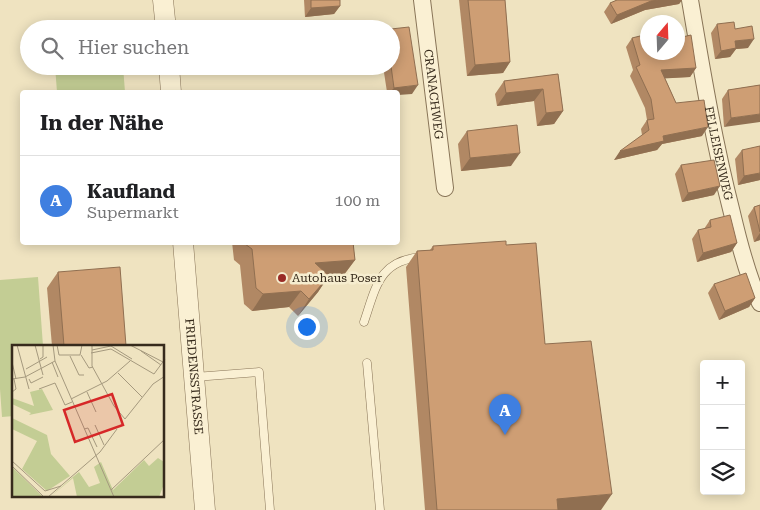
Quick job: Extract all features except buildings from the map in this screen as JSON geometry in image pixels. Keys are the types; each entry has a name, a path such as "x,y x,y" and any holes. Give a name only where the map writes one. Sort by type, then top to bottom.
{"street":[{"path":"163,0 165,20"},
{"name":"CRANACHWEG","path":"422,0 445,188"},
{"name":"FELLEISENWEG","path":"690,0 713,132 726,190 740,244 760,304"},
{"path":"170,75 171,90"},
{"name":"FRIEDENSSTRASSE","path":"183,245 205,510"}],"lane":[{"path":"364,322 376,289 388,267 404,258 431,256"},
{"path":"367,363 380,510"},
{"path":"193,378 258,372 270,510"}],"green space":[{"path":"56,75 124,75 125,90 57,90"},
{"path":"38,277 43,345 12,345 12,416 2,417 0,389 0,280"}],"place":[{"name":"Autohaus Poser","path":"282,278"},
{"name":"Kaufland","path":"505,435"}]}
